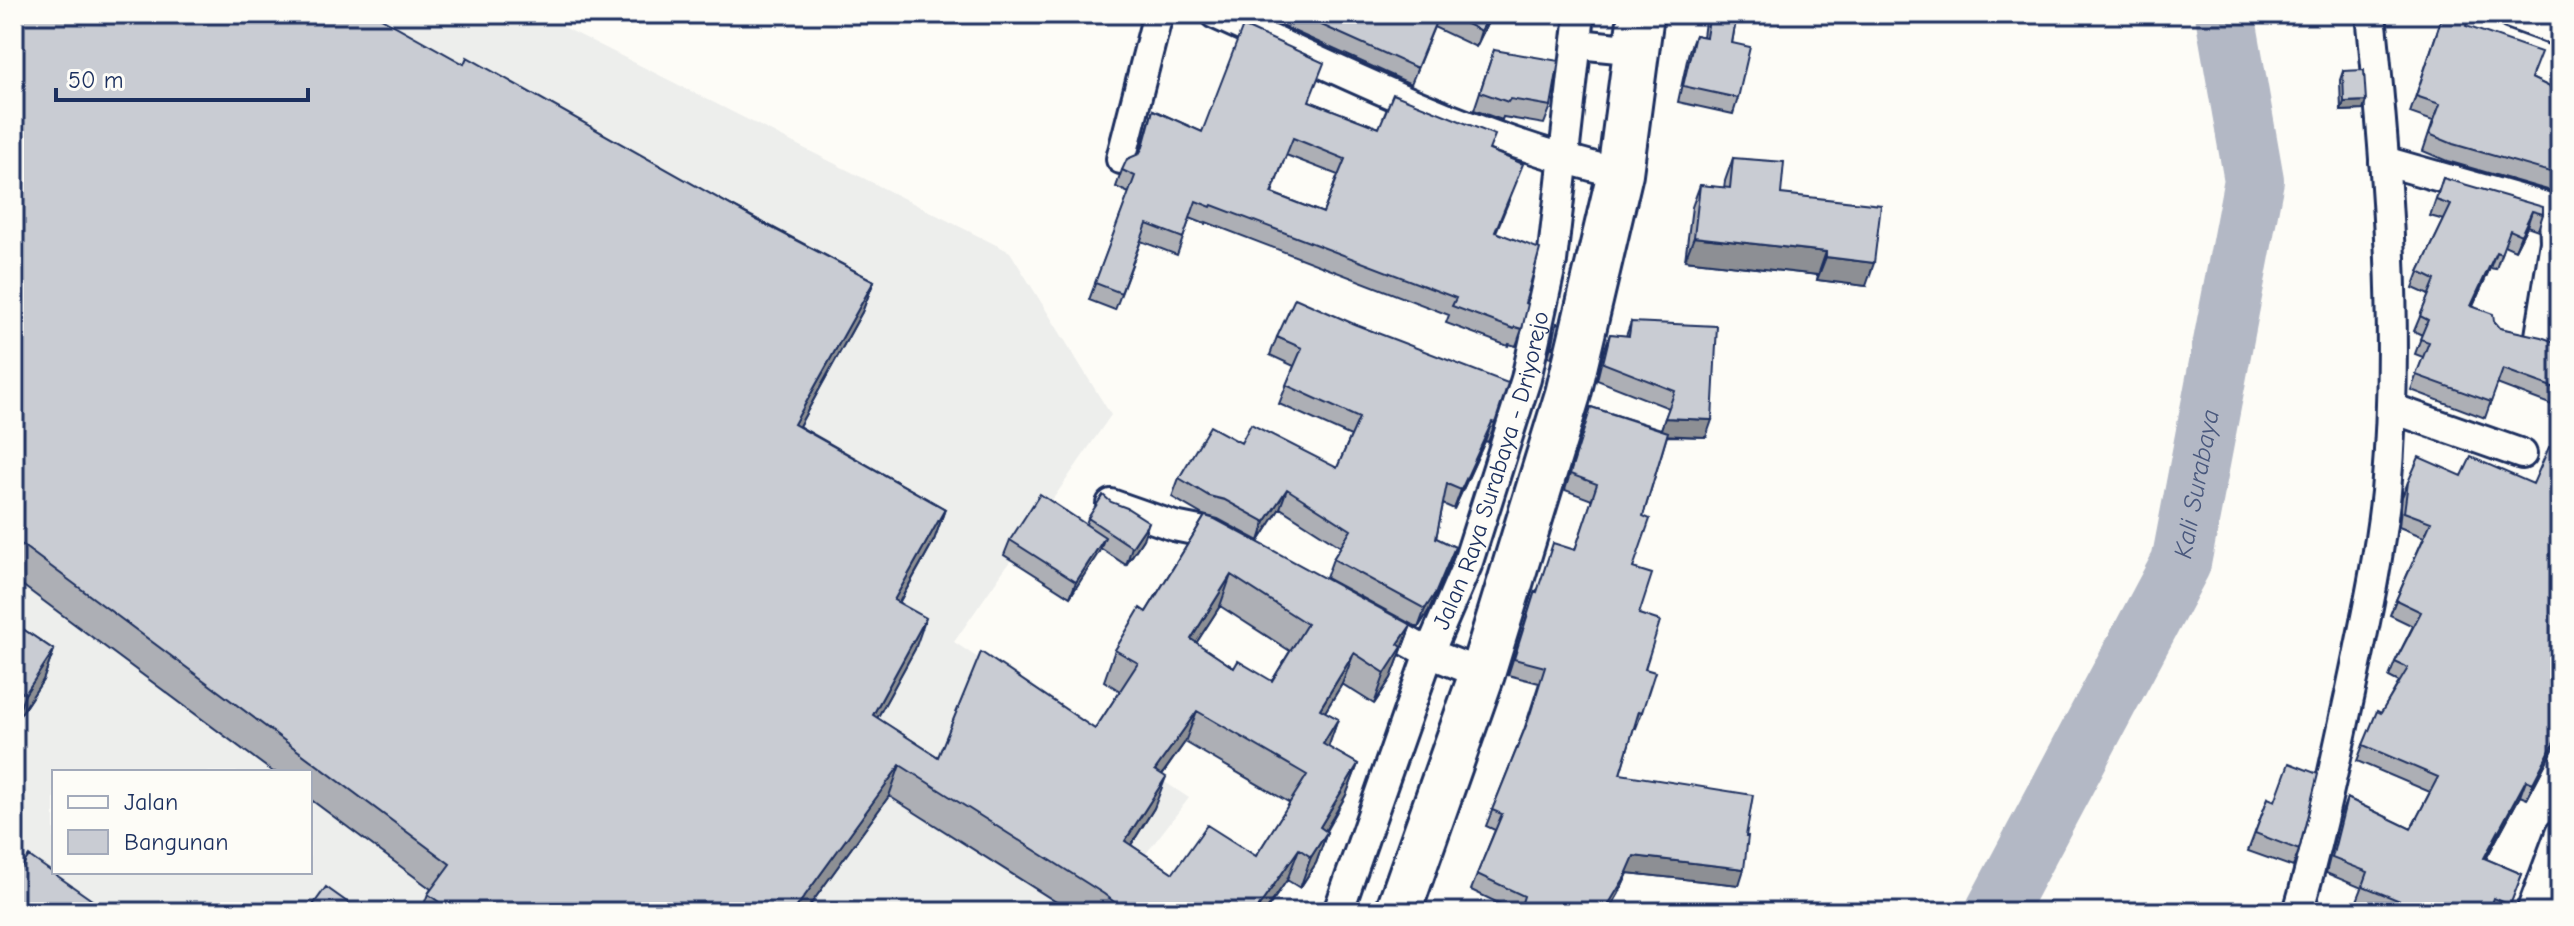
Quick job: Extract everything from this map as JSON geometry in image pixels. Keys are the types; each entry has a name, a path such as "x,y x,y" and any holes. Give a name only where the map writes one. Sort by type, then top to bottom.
{"main road":[{"name":"Jalan Raya Surabaya - Driyorejo","path":"1398,912 1482,674 1568,394 1620,173 1639,32"}],"street":[{"path":"1121,159 1158,14"},
{"path":"1215,14 1467,127 1563,160 1620,173"},
{"name":"Jalan Raya Surabaya - Driyorejo","path":"1338,912 1429,653 1467,565 1526,379 1552,261 1580,14"},
{"path":"2298,912 2315,854 2370,599 2386,494 2391,408 2384,161 2371,14"},
{"path":"2511,14 2560,32"},
{"path":"1578,44 1639,32"},
{"path":"2384,161 2546,207 2554,214 2555,242 2539,338"},
{"path":"2391,408 2522,454"},
{"path":"1111,504 1174,526 1204,532 1251,556"},
{"path":"1347,608 1429,653 1482,674"},
{"path":"2531,912 2560,834"}],"shaded area":[{"path":"14,14 538,14 1010,252 1111,415 954,642 1189,798 1101,912 14,912"}],"building":[{"path":"14,14 374,14 464,64 467,57 757,220 874,281 794,424 945,509 894,600 926,618 873,715 938,757 981,652 1095,729 1138,663 1115,650 1140,608 1146,612 1205,516 1411,625 1398,644 1402,647 1385,673 1354,653 1320,709 1338,719 1323,744 1358,764 1320,827 1327,832 1311,857 1299,849 1255,912 1127,912 1104,894 900,765 793,912 453,912 428,894 450,864 14,539","holes":["1231,575 1307,624 1272,681 1238,661 1234,668 1191,639","1197,711 1307,775 1256,856 1207,825 1173,873 1125,841 1166,777 1155,770"]},
{"path":"1297,14 1439,14 1417,68"},
{"path":"1446,14 1490,14 1481,31"},
{"path":"1710,14 1737,14 1732,43 1750,47 1738,98 1683,86 1695,35 1706,37"},
{"path":"2443,14 2470,14 2466,26 2541,52 2531,78 2560,92 2560,176 2429,134 2440,104 2416,96"},
{"path":"1243,26 1324,63 1309,101 1379,128 1393,94 1495,135 1489,150 1523,164 1495,232 1540,249 1525,303 1528,304 1522,329 1514,329 1452,306 1456,298 1196,201 1183,238 1147,224 1121,293 1095,283 1135,176 1122,170 1127,159 1139,154 1143,147 1153,110 1202,132","holes":["1293,138 1345,159 1323,213 1271,193"]},
{"path":"1494,50 1559,61 1551,106 1510,99 1508,102 1480,92"},
{"path":"2364,70 2366,101 2344,102 2343,71"},
{"path":"1733,158 1784,162 1781,194 1881,205 1874,263 1826,257 1826,252 1694,237 1700,185 1730,188"},
{"path":"2443,178 2543,207 2543,214 2532,211 2521,235 2510,230 2501,254 2496,252 2471,306 2493,314 2500,328 2560,344 2560,390 2503,369 2491,402 2416,375 2429,342 2420,339 2428,320 2420,316 2435,280 2419,272 2451,205 2436,200"},
{"path":"1295,298 1508,383 1495,423 1492,422 1461,490 1447,484 1436,538 1455,547 1436,592 1425,609 1333,559 1351,530 1287,489 1265,522 1179,478 1210,426 1241,443 1251,424 1337,468 1359,418 1286,385 1302,348 1277,337"},
{"path":"1631,322 1717,326 1712,420 1665,418 1675,391 1603,363 1610,334 1629,336"},
{"path":"1557,323 1560,324 1554,349 1552,348"},
{"path":"1591,407 1668,432 1643,516 1650,519 1633,568 1652,574 1639,614 1660,621 1645,669 1655,672 1642,712 1639,711 1620,774 1753,795 1744,869 1634,856 1604,912 1519,912 1524,896 1477,874 1502,814 1492,810 1528,721 1545,667 1514,659 1553,543 1575,550 1597,484 1570,474"},
{"path":"2549,447 2560,452 2560,731 2533,783 2526,780 2484,858 2522,874 2510,905 2494,898 2489,912 2427,912 2363,886 2368,872 2332,858 2347,798 2411,829 2438,777 2363,745 2377,711 2381,713 2408,668 2395,662 2421,612 2396,600 2431,522 2404,512 2408,482 2419,457 2462,476 2471,457 2533,484"},
{"path":"1040,494 1105,537 1076,582 1010,540"},
{"path":"1103,495 1149,522 1132,547 1088,518"},
{"path":"14,623 54,650 25,694 19,690 14,697"},
{"path":"2289,763 2318,774 2299,850 2255,833 2268,798 2275,801"},
{"path":"29,856 109,912 14,912 14,877"},
{"path":"326,887 361,912 308,912"},
{"path":"2210,906 2227,912 2208,912"}],"waterway":[{"name":"Kali Surabaya","path":"1995,912 2181,563 2254,180 2225,14"}]}
